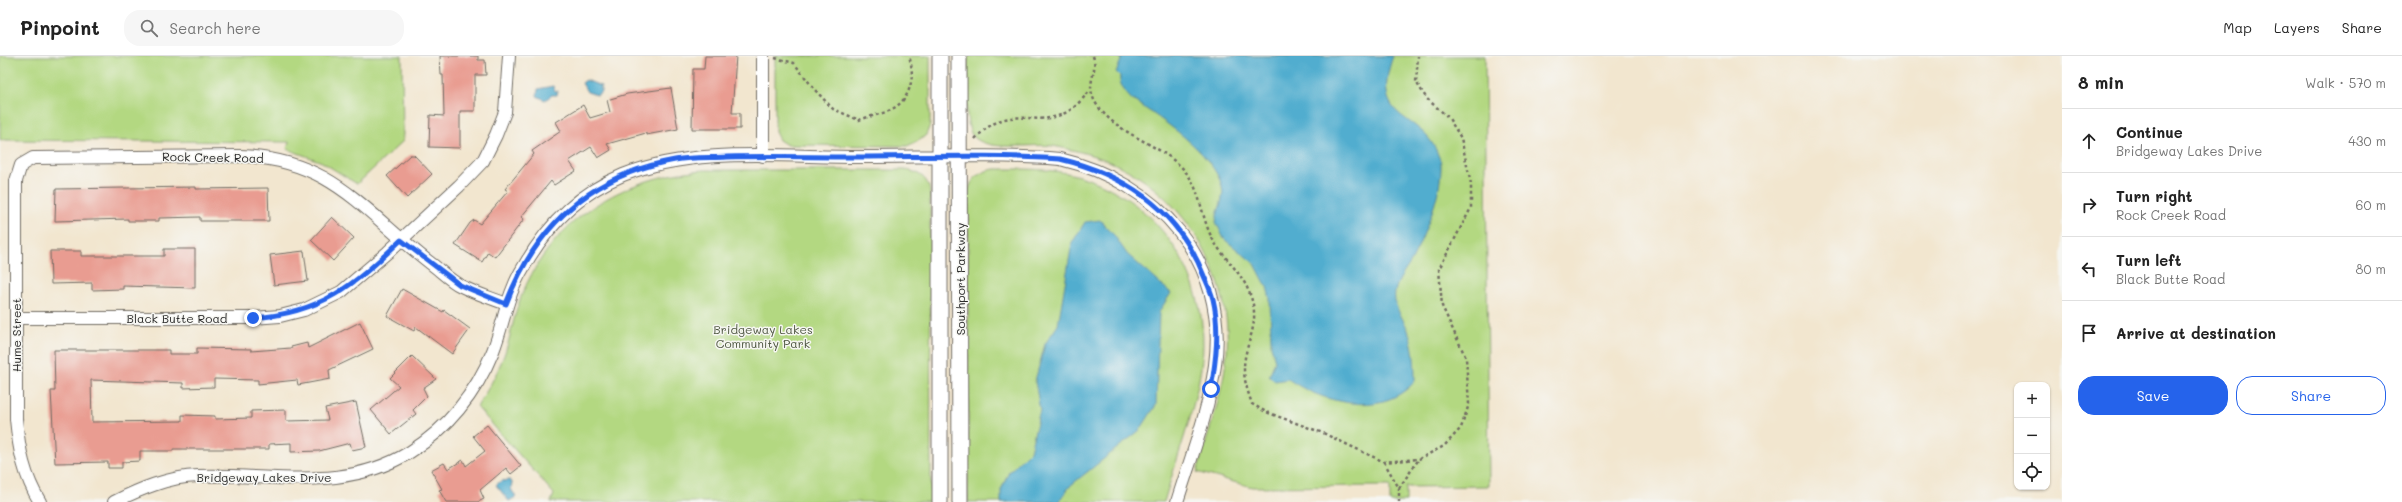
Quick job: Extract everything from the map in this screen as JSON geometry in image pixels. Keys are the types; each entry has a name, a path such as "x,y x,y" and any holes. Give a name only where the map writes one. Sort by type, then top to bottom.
{"street":[{"name":"Black Butte Road","path":"16,318 253,318 280,316 304,310 341,292 401,240 459,186 483,161 496,135 505,112 509,56"},
{"path":"763,56 763,156"},
{"name":"Southport Parkway","path":"940,56 940,502"},
{"name":"Southport Parkway","path":"959,56 960,502"},
{"name":"Rock Creek Road","path":"21,165 33,158 52,157 240,156 263,157 286,161 311,170 333,182 356,199 401,240 460,285 506,304"},
{"name":"Bridgeway Lakes Drive","path":"114,502 154,484 197,476 321,480 363,472 392,462 429,440 447,424 462,406 493,351 506,304 518,276 548,230 565,213 598,187 647,167 676,160 763,156 1060,159 1099,170 1134,189 1163,212 1185,236 1213,299 1216,333 1216,363 1211,389 1177,502"},
{"name":"Hume Street","path":"21,165 16,180 16,420 18,445 24,471 40,502"}],"path":[{"path":"769,56 794,63 815,90 833,109 859,120 894,108 908,94 914,69 910,56"},
{"path":"1093,56 1090,91 1097,105 1109,119 1184,169 1197,189 1208,229 1223,255 1240,273 1250,294 1255,326 1244,367 1245,385 1252,404 1266,412 1323,433 1384,462 1419,459 1444,446 1461,428 1469,404 1466,358 1442,306 1439,269 1471,208 1471,184 1461,138 1448,117 1427,99 1416,82 1418,56"},
{"path":"975,139 989,125 1000,119 1010,117 1047,117 1066,112 1090,91"},
{"path":"1399,488 1419,459"},
{"path":"1384,462 1399,488 1399,502"}],"green space":[{"path":"0,56 402,56 403,141 357,184 322,162 287,149 289,142 0,140"},
{"path":"775,56 930,56 930,125 926,135 920,140 907,146 787,145 779,140 775,132"},
{"path":"968,56 1485,56 1489,486 1406,487 1406,502 1390,502 1390,486 1252,487 1197,472 1223,382 1227,351 1227,324 1222,297 1214,271 1202,247 1188,224 1170,203 1150,185 1118,165 1082,152 1053,146 999,146 980,141 973,136 970,130 967,110"},
{"path":"995,169 1037,170 1069,173 1108,188 1134,204 1157,225 1176,249 1190,276 1199,306 1203,336 1201,368 1190,418 1164,502 968,502 968,192 971,183 977,176 985,171"},
{"name":"Bridgeway Lakes Community Park","path":"703,170 904,170 919,174 926,180 930,195 931,502 551,502 554,494 477,407 500,365 506,350 518,305 534,269 551,245 571,224 593,207 618,193 645,182 673,174"}],"water":[{"path":"1115,56 1393,56 1387,78 1387,94 1392,105 1399,114 1419,129 1429,139 1441,161 1439,187 1432,211 1414,256 1396,288 1396,305 1410,336 1414,361 1415,381 1402,393 1387,400 1371,403 1353,403 1319,395 1288,379 1275,381 1269,376 1275,361 1271,345 1270,299 1267,287 1255,264 1224,239 1216,222 1223,191 1217,173 1208,161 1185,138 1129,97 1120,83 1120,76 1116,72 1122,58"},
{"path":"586,80 601,86 601,92 597,95 587,92 582,83"},
{"path":"553,86 555,91 558,91 557,95 552,95 545,100 537,96 538,89"},
{"path":"1100,220 1114,235 1127,254 1171,293 1159,312 1156,405 1140,430 1071,485 1058,502 1001,502 1001,490 1009,472 1030,451 1040,410 1035,381 1045,344 1058,325 1072,243 1085,222"},
{"path":"510,480 512,482 511,489 516,497 509,501 496,485 501,481"}],"building":[{"path":"440,56 478,56 478,60 485,60 486,75 475,75 475,111 460,111 460,148 429,147 430,115 444,116 443,75 441,75"},
{"path":"705,56 736,56 732,113 740,113 740,129 692,129 693,69 704,69"},
{"path":"671,88 678,129 646,135 646,133 607,144 611,150 598,158 591,147 569,161 576,171 554,185 551,181 521,217 524,219 495,257 488,252 482,262 455,245 470,223 474,220 480,224 508,191 505,189 534,154 532,151 561,131 556,122 583,105 590,118 610,112 607,100 627,94"},
{"path":"410,155 414,155 432,174 407,198 387,176"},
{"path":"196,187 196,189 268,188 269,221 200,221 200,217 159,218 159,221 128,221 128,219 55,221 56,189"},
{"path":"332,217 354,238 333,261 311,240"},
{"path":"164,249 195,249 195,288 123,286 123,289 92,290 92,283 51,284 50,251 81,251 81,256 164,256"},
{"path":"304,251 308,281 274,285 270,255"},
{"path":"402,289 443,312 444,310 470,329 452,354 416,327 414,331 387,316"},
{"path":"360,322 373,349 329,370 330,379 298,385 297,380 258,384 258,380 214,379 214,387 183,388 183,383 91,380 92,422 182,421 182,415 215,416 215,419 251,418 251,411 286,410 286,421 328,420 325,408 356,402 366,447 352,450 350,443 319,451 291,452 291,443 269,444 269,449 173,449 173,451 140,451 140,461 122,462 122,468 108,468 108,462 55,463 51,391 55,391 54,350 169,350 169,354 197,354 197,348 251,349 251,351 291,348 307,343 308,348"},
{"path":"412,356 436,379 423,388 427,396 413,410 416,414 391,434 371,410 399,386 390,378"},
{"path":"487,425 521,466 511,474 506,468 480,490 484,499 478,502 446,502 439,490 442,489 431,470 444,463 448,469 463,460 466,466 485,451 473,436"}],"route":[{"path":"253,318 280,316 304,310 327,300 353,283 401,240 460,285 506,304 514,284 532,251 548,230 579,201 598,187 620,176 647,167 676,160 763,156 940,158 1033,157 1060,159 1099,170 1134,189 1163,212 1185,236 1198,262 1213,299 1216,333 1216,363 1211,389"}]}
